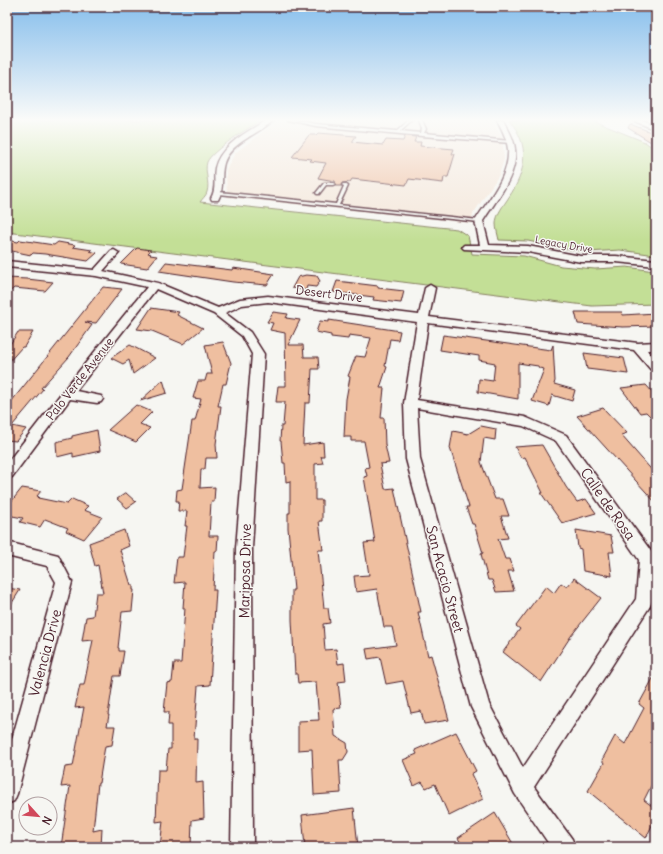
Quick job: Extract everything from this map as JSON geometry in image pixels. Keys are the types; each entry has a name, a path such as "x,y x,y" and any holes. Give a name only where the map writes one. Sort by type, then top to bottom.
{"street":[{"path":"217,195 219,165 222,160"},
{"path":"485,247 479,221 508,174 512,160"},
{"name":"Legacy Drive","path":"468,247 528,249 581,259 616,259 656,264"},
{"path":"96,273 114,253"},
{"path":"7,264 96,273 154,285 218,312"},
{"name":"Palo Verde Avenue","path":"7,473 154,285"},
{"name":"San Acacio Street","path":"430,288 423,319 410,403 413,459 480,707 522,787 564,847"},
{"name":"Desert Drive","path":"218,312 240,302 268,299 638,347 656,346"},
{"name":"Mariposa Drive","path":"218,312 246,334 258,354 244,548 242,847"},
{"path":"638,347 656,368"},
{"path":"68,394 97,398"},
{"name":"Calle de Rosa","path":"410,403 525,422 561,438 647,559 644,601 522,787"},
{"name":"Valencia Drive","path":"7,550 52,560 64,582 7,794"}],"lane":[{"path":"318,193 325,184 333,184"},
{"path":"338,206 345,190 346,186 344,185"},
{"path":"217,195 479,221"}],"shaded area":[{"path":"231,160 504,160 499,175 473,214 471,223 227,197 226,170"}],"green space":[{"path":"7,160 208,160 206,166 208,188 205,196 200,202 457,229 468,236 472,254 524,256 561,266 595,269 627,267 654,271 656,272 656,304 592,306 7,232"},
{"path":"524,160 656,160 656,255 620,250 588,252 528,241 499,240 496,220 515,188"}],"building":[{"path":"453,160 448,177 444,177 443,183 409,179 406,185 352,179 350,182 342,183 342,186 335,186 335,181 318,178 326,163 310,161"},
{"path":"7,240 18,242 20,240 54,245 58,242 75,245 73,247 92,250 90,251 97,253 88,261 45,254 33,253 31,255 7,250"},
{"path":"137,248 151,250 148,253 151,254 150,255 157,256 147,268 121,264"},
{"path":"166,262 232,270 233,268 274,274 267,285 233,282 159,271"},
{"path":"306,275 317,276 320,281 316,287 307,286 306,290 292,288 298,277"},
{"path":"7,278 53,282 45,291 14,288 7,294"},
{"path":"337,281 404,291 401,303 373,300 374,297 333,292"},
{"path":"103,287 122,289 96,323 85,322 92,325 69,357 41,388 43,389 12,426 26,429 16,441 7,440 7,407"},
{"path":"151,308 179,312 177,315 203,328 183,344 152,331 137,329"},
{"path":"273,312 288,314 286,318 300,320 288,345 303,345 304,357 318,357 319,369 312,369 310,403 305,403 303,445 323,442 324,456 321,456 323,463 315,464 315,500 322,500 322,521 319,521 323,550 318,550 324,608 328,608 330,623 323,624 325,650 336,649 338,664 344,663 346,681 338,682 341,708 333,709 335,736 347,743 348,752 343,760 339,760 341,793 314,795 312,749 298,750 298,721 319,720 316,682 298,683 297,674 295,674 292,620 292,590 294,590 288,528 288,513 290,513 290,481 286,482 285,463 283,463 280,441 285,402 276,402 278,386 286,386 285,333 270,330 273,323 267,322"},
{"path":"575,312 622,312 623,315 656,313 656,326 623,327 578,324"},
{"path":"329,320 400,331 398,340 390,339 385,366 387,367 380,388 384,388 381,418 384,418 385,445 389,463 380,464 385,489 394,488 421,612 418,612 428,656 431,655 449,720 424,724 421,711 411,713 403,681 386,684 380,657 368,659 366,649 396,645 392,627 384,627 377,589 356,592 354,576 369,575 364,543 375,542 364,477 367,476 365,468 369,467 364,441 351,441 351,437 344,437 346,399 350,377 348,376 356,356 365,357 371,338 349,335 348,339 331,337 331,335 316,332 320,321 329,322"},
{"path":"18,332 33,332 24,347 22,347 7,364 7,349"},
{"path":"443,335 551,350 553,345 554,384 575,390 572,401 552,395 549,406 532,401 544,369 539,368 538,366 518,363 518,399 478,392 479,379 493,381 495,363 479,360 479,356 440,350"},
{"path":"223,342 231,363 226,384 223,384 218,406 221,406 216,444 217,458 206,458 205,469 201,469 200,488 215,487 214,502 211,502 209,536 218,536 217,551 215,551 213,590 216,590 210,685 198,686 194,739 197,739 196,783 203,782 204,818 192,820 191,847 160,847 163,821 156,822 158,770 166,770 168,749 171,749 171,725 168,725 169,712 164,712 167,683 172,682 174,663 181,663 185,608 183,608 185,582 174,583 177,557 183,557 187,526 185,526 187,511 178,511 179,501 176,501 177,490 182,489 192,421 195,421 201,399 193,398 198,381 205,381 207,374 212,374 205,345"},
{"path":"130,345 155,358 133,374 129,360 123,364 111,358"},
{"path":"584,353 624,358 628,374 587,369"},
{"path":"163,380 167,393 140,401"},
{"path":"646,385 656,396 656,422 646,412 640,413 621,388"},
{"path":"136,405 152,412 140,424 150,428 136,442 108,430"},
{"path":"603,408 627,433 621,435 656,475 656,503 577,416"},
{"path":"481,426 496,429 495,440 484,438 481,462 495,499 503,499 509,516 501,516 508,538 498,539 505,559 510,559 514,571 508,571 514,591 496,592 492,580 488,580 481,554 483,553 474,524 472,524 466,507 469,507 450,448 453,431 468,434"},
{"path":"97,430 100,451 73,457 73,453 57,457 56,442 72,438 72,436"},
{"path":"542,445 566,487 577,502 586,499 596,513 562,523 541,493 543,493 525,457 521,458 515,447"},
{"path":"22,488 41,491 37,496 39,497 38,498 67,504 72,499 88,506 84,510 102,517 84,539 66,531 68,528 45,519 40,527 20,522 23,518 7,515 7,507"},
{"path":"126,493 136,502 127,508 117,499"},
{"path":"124,530 129,546 120,550 134,590 132,611 122,612 118,648 119,651 124,651 120,676 114,676 107,726 115,726 112,745 105,746 98,783 93,831 102,829 101,847 61,847 70,786 61,787 65,767 73,766 84,707 75,708 80,685 84,685 93,640 82,641 86,617 93,616 96,593 103,593 98,565 95,566 89,543"},
{"path":"576,530 611,536 614,552 609,552 612,576 583,571 581,549 578,548"},
{"path":"574,578 601,598 571,636 541,682 503,652 520,629 516,626 546,586 554,593 561,583 567,587"},
{"path":"7,588 20,590 7,611"},
{"path":"656,673 656,776 644,800 656,809 656,817 646,838 588,791 604,763 602,760 615,736 625,744 644,708 639,704"},
{"path":"456,732 476,771 471,774 483,799 449,816 435,784 426,788 422,782 414,786 403,760 417,754 415,750"},
{"path":"354,808 358,847 305,847 302,815"},
{"path":"495,813 515,847 463,847 458,838"}]}
